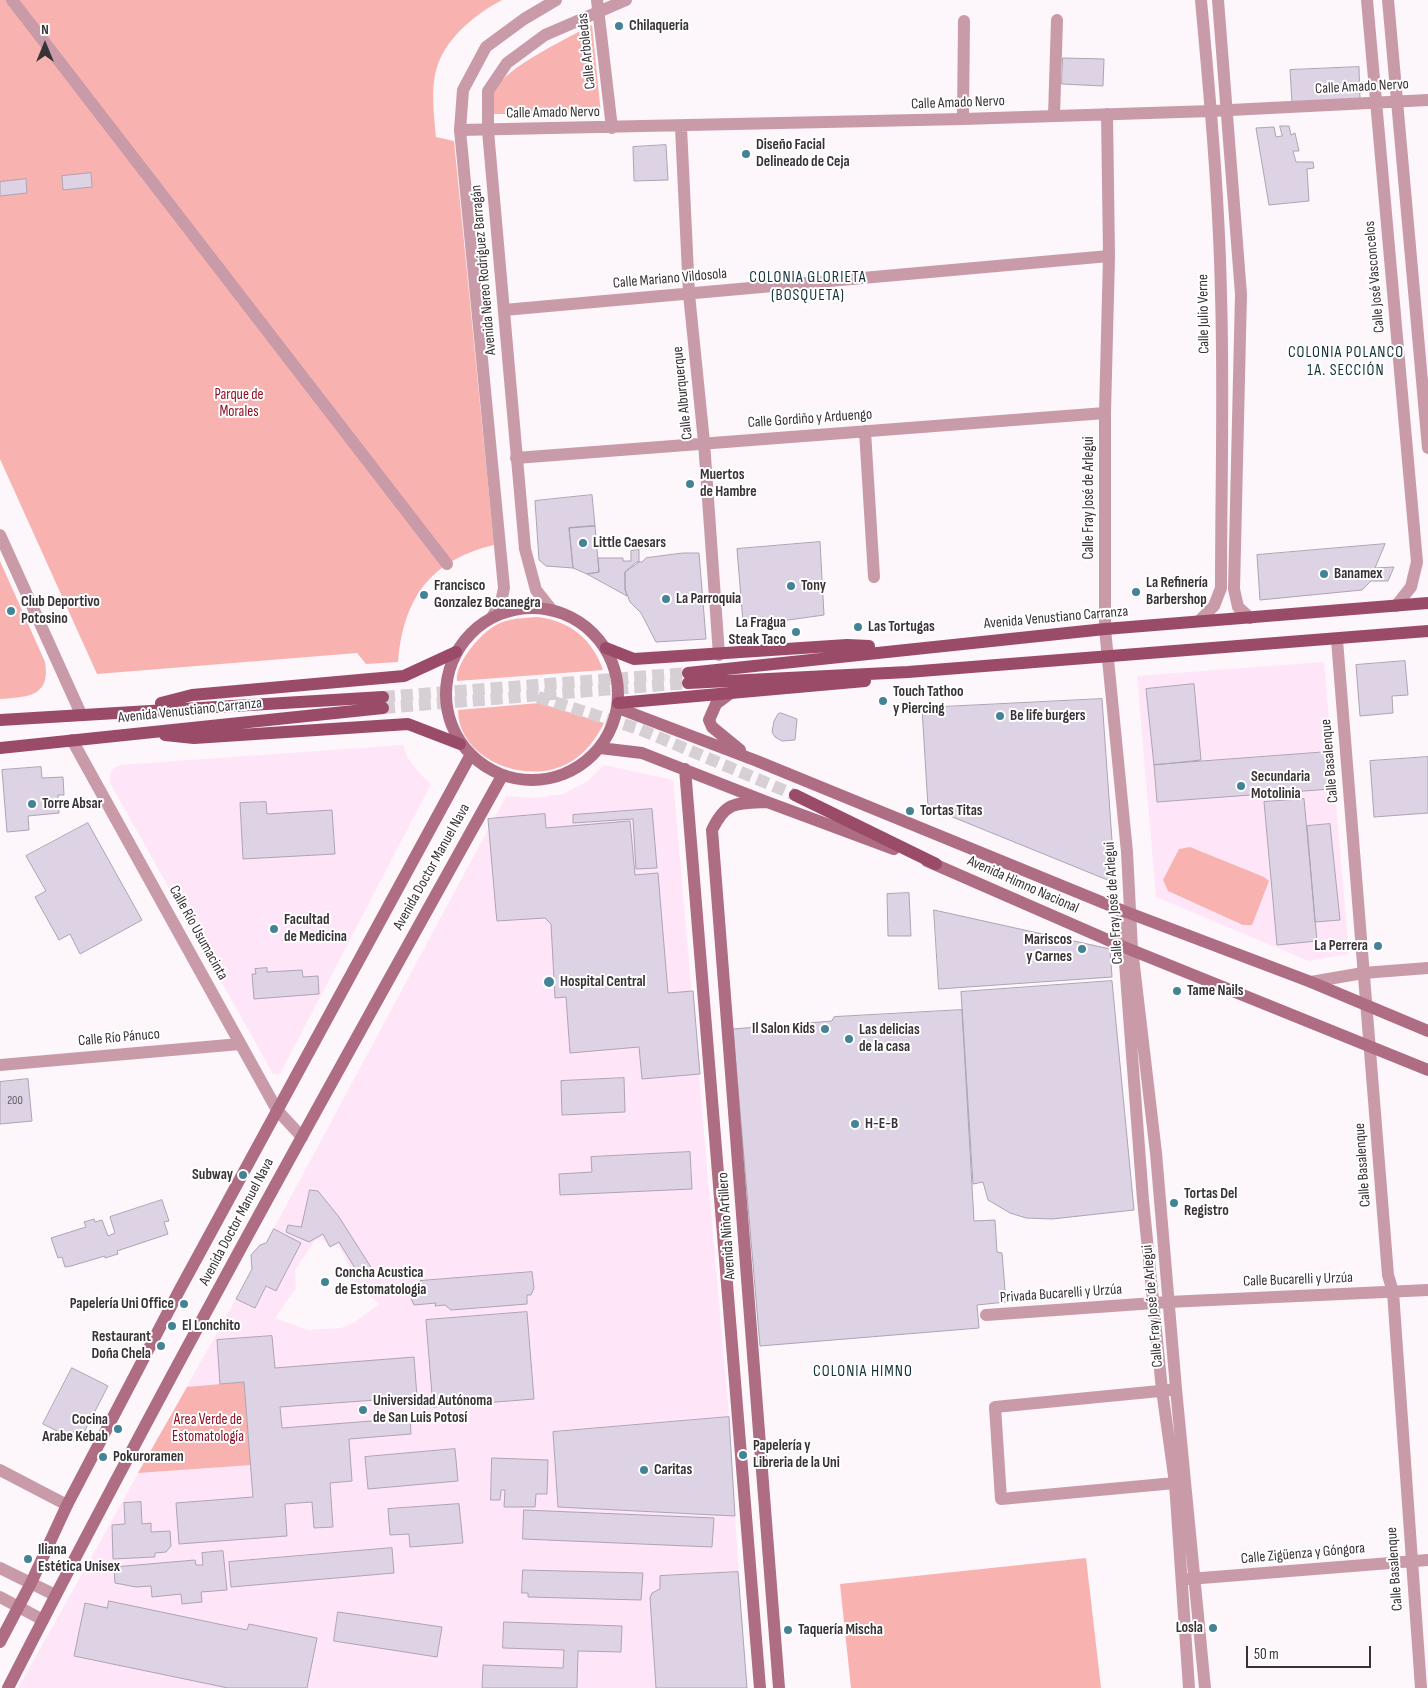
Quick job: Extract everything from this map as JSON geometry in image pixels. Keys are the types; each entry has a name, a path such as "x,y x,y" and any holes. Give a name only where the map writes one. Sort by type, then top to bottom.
{"main road":[{"name":"Avenida Venustiano Carranza","path":"1428,603 1105,629 912,648 688,678 908,672 1428,632"},
{"path":"515,609 550,609 566,614 588,628 606,648 617,675 618,705 612,729 600,748 580,767 555,778 528,781 502,776 470,756 460,744 449,722 445,699 447,675 456,652 472,632 492,617 515,609"},
{"path":"606,648 634,659 718,655 847,645 912,648"},
{"path":"127,710 192,696 404,676 456,652"},
{"path":"618,705 732,692 848,684 908,672"},
{"path":"732,692 716,704 710,720 712,727 757,761"},
{"name":"Avenida Venustiano Carranza","path":"0,720 127,710 383,702 0,748"},
{"name":"Avenida Himno Nacional","path":"618,705 1126,912 1310,982 1428,1031"},
{"path":"142,732 194,738 408,724 460,744"},
{"name":"Avenida Himno Nacional","path":"600,748 642,753 767,802 936,864 1128,948 1428,1070"},
{"name":"Avenida Doctor Manuel Nava","path":"0,1642 31,1583 67,1505 179,1291 470,756"},
{"name":"Avenida Niño Artillero","path":"685,769 760,1688"},
{"name":"Avenida Doctor Manuel Nava","path":"8,1688 55,1596 302,1137 502,776"},
{"path":"795,795 936,864"},
{"name":"Avenida Niño Artillero","path":"767,802 738,803 728,807 720,814 712,830 779,1688"},
{"path":"721,1200 741,1198"}],"street":[{"path":"12,0 447,564"},
{"name":"Avenida Nereo Rodríguez Barragán","path":"492,617 501,602 504,588 460,130 463,90 486,47 524,19 556,0"},
{"name":"Avenida Nereo Rodríguez Barragán","path":"550,609 536,590 525,549 488,131 488,91 507,63 545,35 598,5 626,0"},
{"name":"Calle José Vasconcelos","path":"1367,0 1417,562 1411,587 1396,606"},
{"path":"1388,0 1428,448"},
{"name":"Calle Arboledas","path":"598,5 612,128"},
{"path":"1201,6 1219,5 1228,110 1240,314 1234,589 1238,607 1250,618"},
{"name":"Calle Julio Verne","path":"1199,621 1214,606 1221,588 1222,314 1211,111 1201,6"},
{"path":"1054,116 1057,20"},
{"path":"963,119 964,21"},
{"path":"1205,43 1222,42"},
{"path":"1372,68 1394,66"},
{"name":"Calle Amado Nervo","path":"460,130 681,127 963,119 1211,111 1428,100"},
{"name":"Calle Fray José de Arlegui","path":"1107,114 1109,256 1105,413 1105,629 1126,912 1132,1069 1162,1390 1174,1483 1189,1688"},
{"name":"Calle Alburquerque","path":"681,127 689,294 704,442 718,655"},
{"name":"Calle Mariano Vildosola","path":"504,310 1109,256"},
{"path":"1390,258 1411,256"},
{"path":"1222,314 1240,314"},
{"path":"1404,403 1424,404"},
{"name":"Calle Gordiño y Arduengo","path":"516,458 704,442 865,432 1105,413"},
{"path":"865,432 874,577"},
{"path":"1221,432 1238,432"},
{"path":"0,535 81,714"},
{"name":"Calle Basalenque","path":"1337,640 1388,1275 1393,1292 1410,1561 1421,1688"},
{"name":"Calle Río Usumacinta","path":"72,740 277,1110 302,1137"},
{"name":"Calle Fray José de Arlegui","path":"1128,948 1156,1152 1168,1302 1205,1688"},
{"path":"1310,982 1363,973 1428,968"},
{"name":"Calle Río Pánuco","path":"0,1065 240,1044"},
{"path":"1132,1069 1146,1070"},
{"path":"1140,1152 1156,1152"},
{"name":"Calle Bucarelli y Urzúa","path":"1168,1302 1428,1290"},
{"name":"Privada Bucarelli y Urzúa","path":"986,1315 1168,1302"},
{"path":"1174,1483 1001,1499 995,1407 1176,1389"},
{"path":"0,1470 67,1505"},
{"name":"Calle Zigüenza y Góngora","path":"1181,1579 1428,1560"},
{"path":"0,1568 55,1596"},
{"path":"0,1597 43,1620"}],"shaded area":[{"name":"Secundaria Motolinia","path":"1324,662 1349,954 1309,961 1156,897 1137,676"},
{"name":"Facultad de Medicina","path":"403,745 408,758 420,774 431,784 280,1074 273,1074 110,783 110,775 114,768 120,765"},
{"path":"604,765 673,780 729,1417 553,1432 558,1507 735,1516 747,1688 18,1688 236,1299 252,1269 251,1255 260,1245 266,1243 506,796 535,798 563,794 588,781","holes":["322,1239 330,1247 337,1244 349,1265 348,1277 379,1304 355,1322 341,1328 308,1330 275,1318 296,1288 295,1270 315,1240"]}],"green space":[{"name":"Parque de Morales","path":"0,0 502,0 464,26 449,44 438,64 433,91 436,137 454,141 494,545 453,561 437,572 424,586 414,601 406,619 398,662 366,664 357,653 97,674 0,459"},
{"path":"592,25 601,114 493,114 492,95 497,85 507,75 536,55"},
{"name":"Club Deportivo Potosino","path":"0,561 45,662 46,674 41,689 35,693 28,696 0,699"},
{"path":"538,617 560,623 579,634 599,659 603,670 457,681 460,666 470,649 490,629 506,621"},
{"path":"539,703 604,723 584,752 563,766 538,771 522,771 506,767 491,760 467,740 460,726 458,710"},
{"path":"1190,847 1264,877 1269,881 1252,925 1243,925 1168,891 1163,880 1179,849"},
{"name":"Area Verde de Estomatología","path":"244,1382 251,1465 138,1473 187,1387"},
{"path":"1086,1558 1101,1688 851,1688 840,1584"}],"building":[{"path":"1063,58 1104,59 1103,86 1062,84"},
{"path":"1359,67 1360,99 1292,102 1290,70"},
{"path":"1280,126 1289,126 1291,135 1295,133 1299,151 1293,151 1296,162 1313,162 1314,168 1307,169 1309,201 1269,205 1256,128 1274,127 1276,137 1282,136"},
{"path":"666,145 668,180 634,181 633,147"},
{"path":"91,173 92,187 63,190 62,176"},
{"path":"26,179 27,193 0,196 0,182"},
{"path":"592,495 595,526 569,528 573,568 546,566 539,560 535,501"},
{"name":"Little Caesars","path":"595,526 599,572 587,574 573,568 569,528"},
{"path":"820,542 824,615 781,621 779,628 772,630 765,627 764,623 743,622 737,549"},
{"name":"Banamex","path":"1385,544 1375,568 1394,567 1388,581 1371,581 1362,590 1260,600 1257,555"},
{"path":"639,550 639,562 625,572 627,596 587,574 599,572 598,558 623,558 623,561 631,561 631,551"},
{"name":"La Parroquia","path":"683,553 699,553 706,639 656,642 641,613 630,602 625,589 625,572 636,562 642,562 646,558"},
{"path":"1405,661 1408,695 1392,696 1393,713 1360,716 1356,665"},
{"path":"1194,684 1201,760 1154,765 1146,689"},
{"path":"1102,699 1115,883 928,807 922,708"},
{"path":"781,713 797,719 795,740 782,741 775,737 772,732 774,721 778,714"},
{"path":"1328,752 1331,789 1157,802 1154,765"},
{"path":"1428,757 1428,813 1374,817 1370,761"},
{"name":"Torre Absar","path":"41,767 42,778 63,777 64,795 58,795 59,813 28,816 29,830 7,832 2,770"},
{"path":"1304,799 1317,941 1277,945 1264,802"},
{"path":"266,802 267,814 332,810 335,854 243,859 240,803"},
{"path":"652,809 657,868 636,869 633,819 573,823 573,815"},
{"path":"545,814 546,828 630,821 635,875 658,873 668,993 693,991 700,1074 642,1079 639,1047 570,1053 566,997 555,998 551,924 545,918 497,921 496,912 488,819"},
{"path":"88,823 142,920 80,954 70,934 59,940 35,897 46,891 26,856"},
{"path":"1330,824 1340,920 1315,922 1307,826"},
{"path":"909,893 911,936 888,936 887,894"},
{"path":"934,910 1110,949 1112,977 939,989"},
{"path":"267,968 267,972 302,970 303,977 318,976 319,994 254,999 252,974 256,974 255,969"},
{"path":"1112,981 1134,1210 1052,1219 1026,1218 1010,1213 988,1200 983,1182 973,1184 961,992"},
{"name":"H-E-B","path":"962,1010 974,1221 995,1220 997,1252 1002,1253 1006,1302 977,1305 979,1328 760,1346 733,1029 832,1021 834,1017"},
{"path":"624,1078 625,1112 562,1115 561,1081"},
{"path":"28,1079 32,1121 0,1124 0,1082"},
{"path":"690,1152 692,1189 560,1195 559,1174 592,1172 591,1157"},
{"path":"310,1190 318,1191 339,1217 374,1272 361,1278 339,1242 330,1247 323,1234 309,1242 286,1232 288,1225 301,1227"},
{"path":"162,1200 169,1221 164,1222 168,1234 117,1251 118,1254 71,1266 65,1267 62,1257 58,1258 51,1238 86,1227 84,1222 94,1219 95,1222 102,1220 108,1236 115,1233 110,1217"},
{"path":"274,1229 301,1243 276,1291 266,1286 255,1308 236,1299 252,1269 251,1255 260,1245 266,1243"},
{"path":"532,1272 534,1288 531,1295 527,1295 527,1304 451,1310 445,1305 435,1306 436,1303 414,1305 408,1292 421,1289 420,1281"},
{"path":"527,1312 534,1399 433,1407 426,1320"},
{"path":"272,1336 275,1368 414,1357 417,1397 280,1407 282,1428 410,1418 411,1434 349,1439 352,1481 330,1483 333,1527 314,1528 312,1502 285,1504 287,1536 179,1544 176,1503 253,1497 244,1382 220,1384 217,1340"},
{"path":"72,1368 108,1386 79,1442 43,1424"},
{"name":"Caritas","path":"729,1417 735,1516 558,1507 553,1432"},
{"path":"455,1449 458,1481 368,1489 365,1457"},
{"path":"492,1458 548,1460 547,1494 536,1494 535,1507 504,1507 505,1490 501,1490 500,1500 491,1500"},
{"path":"141,1502 142,1524 151,1523 151,1532 170,1531 171,1546 166,1552 155,1553 155,1557 113,1559 112,1525 125,1524 124,1503"},
{"path":"459,1504 463,1543 410,1547 409,1534 390,1535 388,1509"},
{"path":"524,1510 714,1518 712,1547 523,1539"},
{"path":"392,1548 394,1573 231,1587 229,1562"},
{"path":"223,1551 227,1590 201,1592 202,1602 182,1604 181,1594 152,1597 151,1586 136,1587 115,1583 114,1567 195,1560 196,1565 203,1565 202,1553"},
{"path":"523,1570 643,1573 641,1600 528,1597 528,1593 522,1593"},
{"path":"738,1572 747,1688 656,1688 650,1598 652,1593 660,1589 660,1576"},
{"path":"109,1601 247,1630 249,1624 317,1638 307,1688 228,1688 74,1656 85,1603 107,1608"},
{"path":"338,1612 442,1627 437,1657 334,1641"},
{"path":"504,1622 622,1626 621,1652 578,1651 577,1688 482,1688 483,1665 563,1668 564,1650 503,1648"}],"tunnel":[{"path":"383,697 688,673"},
{"path":"383,708 688,683"},
{"path":"538,697 639,729 795,795"}],"place":[{"name":"Chilaqueria","path":"619,26"},
{"name":"Diseño Facial Delineado de Ceja","path":"746,154"},
{"name":"Muertos de Hambre","path":"690,484"},
{"name":"Little Caesars","path":"583,543"},
{"name":"Banamex","path":"1324,574"},
{"name":"Tony","path":"791,586"},
{"name":"La Refinería Barbershop","path":"1136,592"},
{"name":"Francisco Gonzalez Bocanegra","path":"424,595"},
{"name":"La Parroquia","path":"666,599"},
{"name":"Club Deportivo Potosino","path":"11,611"},
{"name":"Las Tortugas","path":"858,627"},
{"name":"La Fragua Steak Taco","path":"796,632"},
{"name":"Touch Tathoo y Piercing","path":"883,701"},
{"name":"Be life burgers","path":"1000,716"},
{"name":"Secundaria Motolinia","path":"1241,786"},
{"name":"Torre Absar","path":"32,804"},
{"name":"Tortas Titas","path":"910,811"},
{"name":"Facultad de Medicina","path":"274,929"},
{"name":"La Perrera","path":"1378,946"},
{"name":"Mariscos y Carnes","path":"1082,949"},
{"name":"Hospital Central","path":"549,982"},
{"name":"Tame Nails","path":"1177,991"},
{"name":"Il Salon Kids","path":"825,1029"},
{"name":"Las delicias de la casa","path":"849,1039"},
{"name":"H-E-B","path":"855,1124"},
{"name":"Subway","path":"243,1175"},
{"name":"Tortas Del Registro","path":"1174,1203"},
{"name":"Concha Acustica de Estomatologia","path":"325,1282"},
{"name":"Papelería Uni Office","path":"184,1304"},
{"name":"El Lonchito","path":"172,1326"},
{"name":"Restaurant Doña Chela","path":"161,1346"},
{"name":"Universidad Autónoma de San Luis Potosí","path":"363,1410"},
{"name":"Cocina Arabe Kebab","path":"118,1429"},
{"name":"Papelería y Libreria de la Uni","path":"743,1455"},
{"name":"Pokuroramen","path":"103,1457"},
{"name":"Caritas","path":"644,1470"},
{"name":"Iliana Estética Unisex","path":"28,1559"},
{"name":"Losla","path":"1213,1628"},
{"name":"Taquería Mischa","path":"788,1630"}],"district":[{"name":"COLONIA GLORIETA (BOSQUETA)","path":"808,287"},
{"name":"COLONIA POLANCO 1A. SECCIÓN","path":"1346,362"},
{"name":"COLONIA HIMNO","path":"863,1372"}]}
